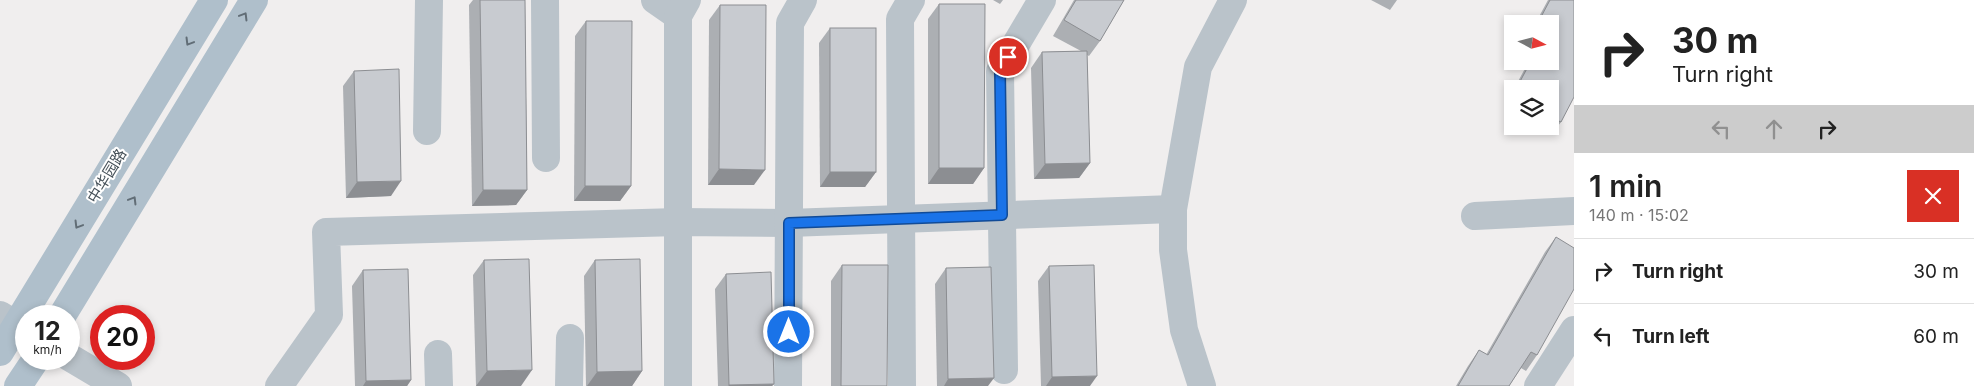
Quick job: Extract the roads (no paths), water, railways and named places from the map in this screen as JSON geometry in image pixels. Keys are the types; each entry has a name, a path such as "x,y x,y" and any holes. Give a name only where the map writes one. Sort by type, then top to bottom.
{"main road":[{"name":"中华园路","path":"0,352 14,324 214,0"},
{"path":"69,305 254,0"},
{"path":"18,386 29,370"}],"street":[{"path":"427,131 429,0"},
{"path":"545,0 546,158"},
{"path":"654,0 682,8 678,222 678,386"},
{"path":"788,386 790,23 803,0"},
{"path":"902,386 900,18 911,0"},
{"path":"1004,370 1000,71 1042,0"},
{"path":"1202,386 1184,330 1173,250 1173,208 1198,67 1233,0"},
{"path":"279,386 328,315 326,232 678,222 789,223 1173,208"},
{"path":"1475,216 1574,211"},
{"path":"1538,386 1574,330"},
{"path":"568,386 570,338"},
{"path":"438,354 439,386"},
{"path":"80,364 118,386"}]}
